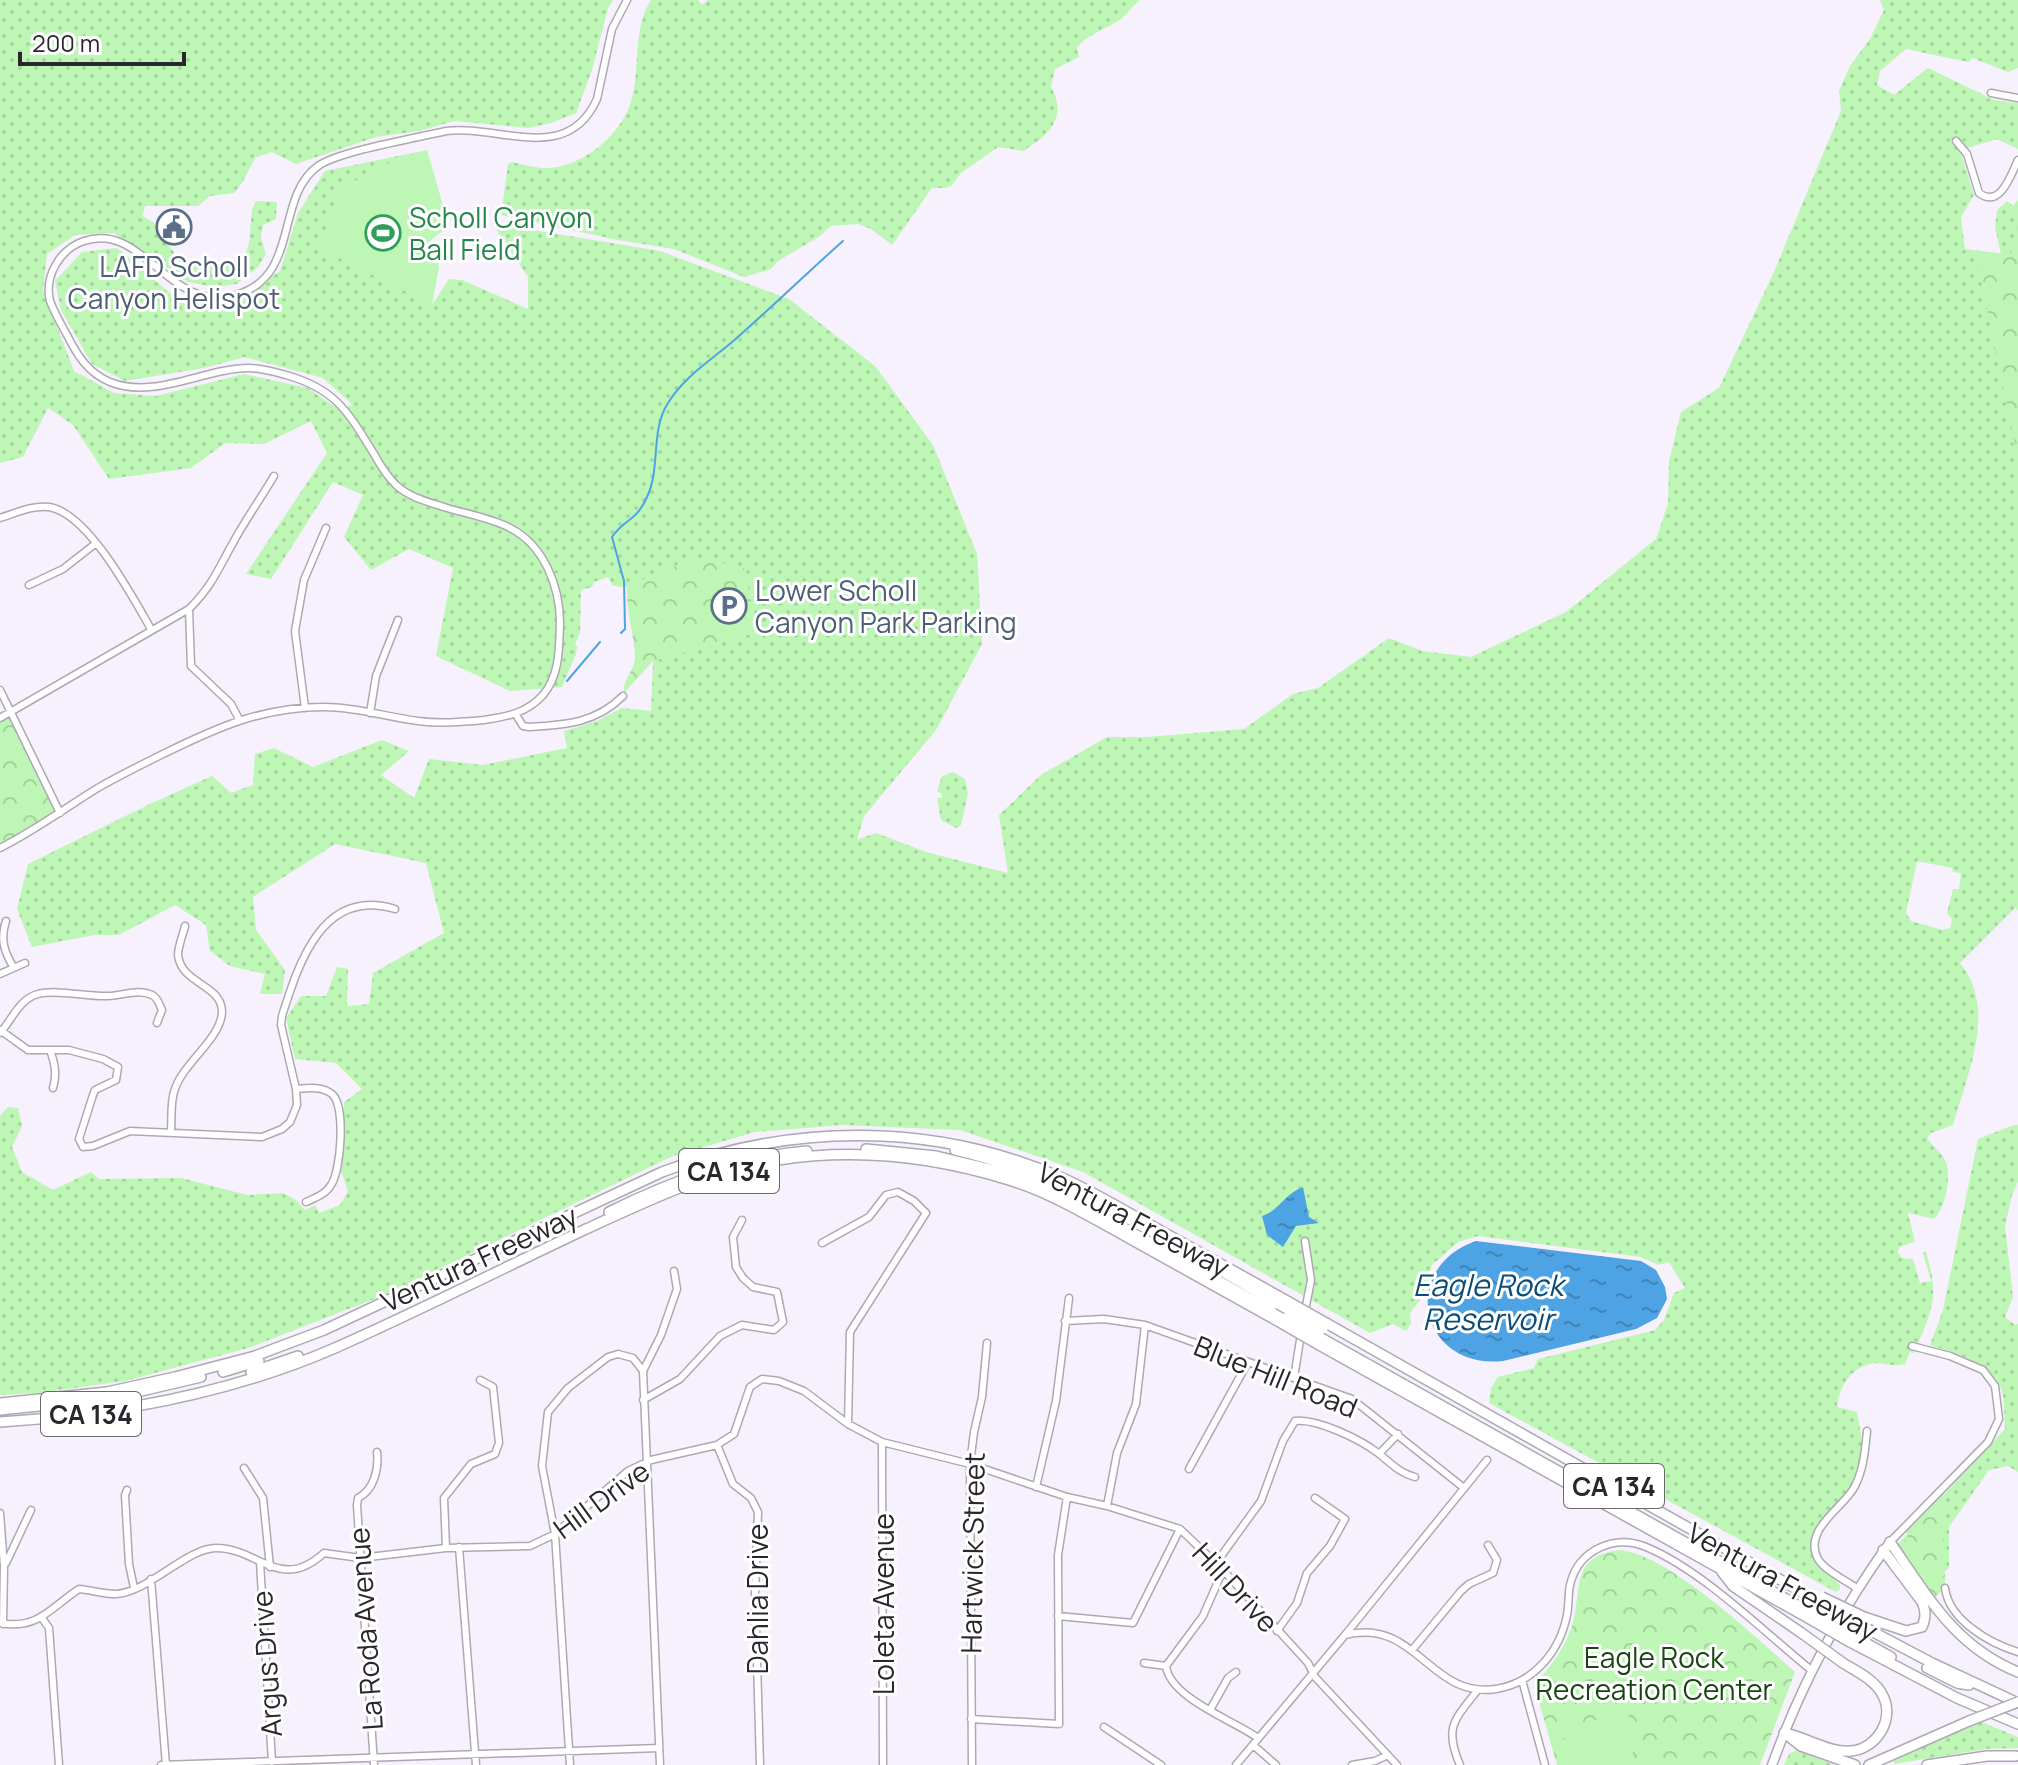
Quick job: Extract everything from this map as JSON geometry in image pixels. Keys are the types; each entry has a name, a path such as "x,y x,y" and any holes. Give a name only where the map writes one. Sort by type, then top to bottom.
{"highway":[{"name":"Ventura Freeway","path":"0,1403 61,1398 138,1386 255,1356 324,1330 662,1172 700,1158 773,1142 840,1135 932,1139 1003,1156 1063,1178 1279,1300 1323,1334 1368,1359 1415,1395 1720,1569 1816,1607"},
{"name":"Ventura Freeway","path":"0,1422 110,1411 181,1398 275,1371 334,1348 669,1191 737,1169 817,1155 861,1154 926,1160 1009,1180 1056,1198 1284,1321 1323,1334 1368,1359 1410,1374 1754,1565 1816,1607 1857,1630 2018,1703"},
{"path":"0,1410 107,1399 242,1367 352,1324 493,1258 508,1245"},
{"path":"1410,1374 1857,1630 1906,1631 1922,1627 1925,1609 1922,1602 1886,1546"},
{"path":"1415,1395 1816,1607"},
{"path":"1886,1546 1960,1637 1988,1658 2018,1672"},
{"path":"1720,1569 1733,1586 1873,1683 1885,1700 1885,1720 1878,1737 1861,1749 1838,1750 1803,1736 1784,1733"},
{"name":"Ventura Freeway","path":"1857,1630 1957,1698 2018,1724"},
{"path":"1869,1765 2018,1703"},
{"path":"1784,1733 1801,1746 1855,1765"},
{"path":"1927,1765 1987,1756 2017,1756"},
{"path":"1953,1765 2017,1756"}],"main road":[{"path":"1772,1765 1811,1670 1886,1546"}],"street":[{"path":"1,845 127,772 239,719 305,708 339,708 440,723 516,715 543,694 554,677 560,609 552,576 523,536 494,522 408,494 383,470 349,415 332,396 313,384 271,371 244,368 139,386 106,380 87,368 73,347 50,300 50,279 57,261 72,247 90,239 109,239 127,244 164,276 198,293 222,297 248,290 273,266 284,245 295,196 307,177 324,162 446,131 463,130 541,139 565,133 577,126 586,118 597,99 612,29 627,0"},
{"path":"1991,93 2018,98"},
{"path":"1956,141 1967,154 1979,193 1984,197 1991,198 2001,192 2018,160"},
{"path":"0,718 189,609 218,575 233,542 274,476"},
{"path":"0,518 38,507 58,510 79,523 122,579 151,629"},
{"path":"305,708 295,631 304,580 326,528"},
{"path":"29,585 63,569 95,544"},
{"path":"189,609 191,666 231,704 239,719"},
{"path":"370,713 376,676 398,620"},
{"path":"0,690 60,813"},
{"path":"516,715 523,726 529,727 589,720 609,710 623,696"},
{"path":"157,1023 162,1010 150,994 39,994 24,1001 8,1026 0,1032 28,1050 69,1050 113,1063 119,1070 116,1080 95,1090 79,1139 85,1147 130,1131 262,1137 290,1122 297,1105 281,1025 314,939 332,917 349,908 368,905 395,909"},
{"path":"6,921 0,934 1,948 14,968"},
{"path":"171,1131 175,1087 216,1030 222,1013 217,997 189,978 182,967 178,953 185,926"},
{"path":"0,974 25,963"},
{"path":"50,1050 56,1078 53,1088"},
{"path":"296,1089 318,1088 330,1092 336,1098 340,1112 339,1161 332,1184 306,1202"},
{"path":"822,1243 869,1217 886,1195 898,1192 926,1213 850,1332 848,1424"},
{"path":"643,1400 680,1379 720,1336 742,1325 774,1330 783,1322 777,1292 753,1287 736,1267 733,1237 742,1220"},
{"path":"1294,1378 1311,1280 1305,1241"},
{"path":"660,1765 643,1371 661,1335 677,1289 674,1271"},
{"path":"1036,1487 1056,1401 1069,1298"},
{"name":"Blue Hill Road","path":"1065,1321 1104,1319 1145,1325 1352,1399 1464,1488"},
{"path":"1107,1506 1117,1453 1136,1404 1145,1325"},
{"name":"Hartwick Street","path":"972,1765 970,1464 982,1397 987,1343"},
{"path":"1886,1546 1988,1442 1999,1419 1995,1386 1983,1370 1950,1356 1912,1346"},
{"path":"570,1765 555,1534 542,1466 548,1412 568,1388 608,1357 618,1354 633,1358 643,1371"},
{"path":"1189,1469 1248,1362"},
{"name":"Hill Drive","path":"2,1624 18,1627 42,1618 79,1589 117,1594 134,1588 179,1565 195,1553 215,1548 238,1552 284,1570 310,1566 324,1553 360,1558 459,1547 530,1546 555,1534 628,1471 645,1463 717,1445 734,1434 750,1387 762,1379 779,1381 804,1391 848,1424 882,1442 970,1464 1067,1497 1180,1529 1223,1570 1308,1663 1315,1677 1397,1765"},
{"path":"446,1548 444,1498 471,1464 495,1454 499,1443 493,1387 480,1380"},
{"path":"1216,1563 1261,1501 1283,1441 1295,1421 1307,1420 1361,1441 1399,1472 1415,1477"},
{"path":"1858,1589 1823,1564 1816,1547 1817,1537 1827,1516 1855,1487 1865,1458 1867,1431"},
{"path":"1379,1454 1398,1434"},
{"name":"Loleta Avenue","path":"882,1442 883,1765"},
{"name":"Dahlia Drive","path":"717,1445 733,1484 751,1498 758,1512 755,1592 760,1765"},
{"name":"La Roda Avenue","path":"374,1762 358,1498 370,1488 378,1462 377,1452"},
{"path":"1236,1765 1487,1460"},
{"name":"Argus Drive","path":"244,1468 263,1498 270,1567"},
{"path":"127,1490 129,1564 134,1588"},
{"path":"971,1719 1059,1724 1058,1555 1067,1497"},
{"path":"1277,1631 1297,1603 1307,1573 1330,1546 1345,1519 1315,1498"},
{"path":"4,1566 31,1510"},
{"path":"0,1513 4,1566 2,1624"},
{"path":"1058,1616 1133,1623 1180,1529"},
{"path":"1345,1635 1374,1631 1393,1637 1443,1676 1477,1691 1500,1689 1522,1680 1544,1663 1564,1627 1570,1584 1578,1566 1596,1549 1620,1542 1648,1548 1694,1575 1811,1670"},
{"path":"1412,1650 1461,1591 1493,1573 1497,1560 1488,1545"},
{"path":"459,1547 476,1765"},
{"name":"Argus Drive","path":"260,1562 272,1763"},
{"path":"1223,1570 1203,1616 1166,1666 1168,1675 1173,1683 1210,1710 1242,1726 1276,1765"},
{"path":"151,1579 164,1765 374,1762 475,1754 659,1748"},
{"path":"1945,1588 1948,1601 1962,1619 1994,1642 2018,1652"},
{"path":"42,1618 49,1628 59,1765"},
{"path":"1144,1663 1166,1666"},
{"path":"1210,1710 1228,1678 1236,1672"},
{"path":"1522,1680 1545,1765"},
{"path":"1460,1765 1451,1745 1453,1721 1477,1691"},
{"path":"1104,1727 1161,1765"},
{"path":"1352,1765 1388,1755"}],"green space":[{"path":"0,0 613,0 576,113 528,128 454,121 419,131 376,137 296,164 272,152 255,158 234,193 210,196 198,206 145,206 142,216 153,222 178,258 213,267 242,263 249,244 252,209 256,201 277,202 276,219 263,225 261,238 266,254 258,267 237,284 213,287 188,282 114,233 75,235 47,254 43,290 74,371 114,393 156,396 244,374 308,388 338,409 353,405 323,378 245,357 204,368 125,381 92,364 61,310 55,281 82,252 117,248 176,298 230,301 280,271 298,213 325,171 427,150 392,162 339,189 432,305 449,279 462,280 528,309 528,277 492,223 660,251 789,299 875,366 933,445 977,554 982,644 936,730 864,816 857,840 876,833 926,852 1008,873 999,815 1041,775 1107,737 1244,729 1293,694 1318,688 1389,638 1422,651 1471,657 1566,612 1656,539 1668,504 1669,461 1681,412 1719,388 1774,272 1841,111 1839,91 1850,66 1870,39 1884,10 1880,0 2018,0 2018,68 2008,72 1972,58 1968,62 1906,49 1880,71 1877,85 1894,95 1928,68 1994,100 2018,103 2018,149 1997,139 1960,150 1974,195 1961,217 1965,249 2001,254 1995,228 1997,210 2007,201 2013,206 2018,200 2018,911 2016,907 1960,963 1971,981 1977,1001 1976,1042 1953,1125 1931,1133 1927,1139 1947,1164 1947,1190 1934,1219 1908,1213 1915,1242 1899,1247 1898,1253 1902,1258 1913,1259 1920,1283 1931,1281 1923,1253 1926,1252 1933,1281 1933,1293 1925,1326 1914,1353 1910,1352 1905,1364 1879,1363 1862,1367 1849,1377 1838,1399 1837,1407 1857,1412 1862,1443 1861,1466 1849,1492 1822,1521 1814,1543 1817,1565 1840,1585 1840,1589 1836,1592 1489,1403 1491,1388 1498,1377 1534,1368 1538,1359 1655,1330 1664,1320 1674,1293 1685,1288 1669,1262 1658,1265 1641,1257 1478,1236 1458,1242 1432,1265 1421,1299 1410,1313 1411,1323 1406,1331 1393,1324 1370,1333 1083,1172 960,1130 843,1125 755,1132 673,1156 387,1294 248,1348 125,1381 0,1395 0,1116 8,1107 18,1108 22,1126 12,1147 22,1172 53,1190 91,1172 99,1179 181,1178 247,1195 283,1193 296,1200 305,1210 315,1205 319,1213 340,1205 348,1191 341,1171 344,1102 362,1089 336,1063 295,1059 286,1018 301,996 326,996 337,967 348,969 347,1006 369,1004 373,973 444,933 426,863 335,844 253,897 256,930 285,970 282,994 260,994 265,974 230,966 210,951 206,925 175,905 119,935 94,935 32,947 17,909 28,864 212,776 231,793 253,785 255,754 274,748 313,767 382,740 409,751 381,775 414,798 429,759 483,765 567,748 564,731 597,721 622,708 651,711 653,661 758,632 696,557 627,587 613,586 608,577 581,590 576,654 562,687 510,691 436,656 453,568 409,549 371,570 344,537 363,495 333,482 271,579 246,574 327,453 311,421 264,444 225,443 191,468 109,479 73,425 48,408 23,457 0,463","holes":["1917,861 1952,868 1953,872 1961,873 1959,889 1953,889 1947,913 1952,919 1950,928 1943,930 1911,921 1906,913"]},
{"path":"651,0 698,0 702,5 708,0 1140,0 1121,19 1081,43 1077,48 1079,57 1055,69 1051,87 1056,98 1056,116 1048,132 1023,151 998,147 961,173 951,186 932,188 892,245 871,229 858,224 831,226 778,261 771,269 744,277 674,249 501,215 508,164 512,162 542,168 570,163 596,149 618,127 631,102 641,24"},
{"name":"Scholl Canyon Ball Field","path":"427,150 449,226 430,241 439,267 432,305 321,249 339,189 392,162"},
{"path":"2018,218 2018,458 1975,250 2011,255"},
{"path":"696,557 744,568 758,632 653,661 624,693 635,657 627,587"},
{"path":"11,711 60,813 3,847 0,841 0,718"},
{"path":"953,772 965,779 968,794 961,825 956,828 941,820 937,798 942,798 937,791 942,776"},
{"path":"2018,1125 2018,1182 2005,1226 2013,1297 2005,1317 2018,1324 2018,1472 2008,1466 1989,1470 1949,1527 1949,1568 1926,1586 1897,1545 2005,1429 2002,1391 1990,1373 1972,1360 1930,1345 1943,1310 1978,1139"},
{"path":"1943,1488 1945,1588 1933,1599 1916,1579 1900,1546 1908,1537 1905,1528"},
{"name":"Eagle Rock Recreation Center","path":"1621,1550 1641,1556 1688,1582 1795,1672 1760,1765 1557,1765 1534,1684 1556,1657 1569,1634 1581,1576 1586,1567 1604,1553"},
{"path":"1628,1711 1634,1749 1629,1765 1570,1765 1562,1729"},
{"path":"1982,1722 2018,1737 2018,1748 1986,1749 1894,1764 1894,1759"},
{"path":"1797,1750 1834,1765 1784,1765 1789,1754"}],"water":[{"path":"1303,1187 1309,1217 1319,1223 1296,1226 1283,1247 1267,1235 1262,1216"},
{"name":"Eagle Rock Reservoir","path":"1476,1241 1641,1261 1656,1270 1667,1299 1657,1318 1636,1329 1503,1361 1475,1360 1453,1350 1437,1334 1429,1314 1428,1293 1436,1272 1451,1254"}],"waterway":[{"path":"621,633 625,629 624,581 612,537 639,511 647,497 654,474 659,425 668,403 692,375 843,241"},
{"path":"567,681 600,642"}],"place":[{"name":"LAFD Scholl Canyon Helispot","path":"174,227"},
{"name":"Scholl Canyon Ball Field","path":"383,233"},
{"name":"Lower Scholl Canyon Park Parking","path":"729,606"}]}
